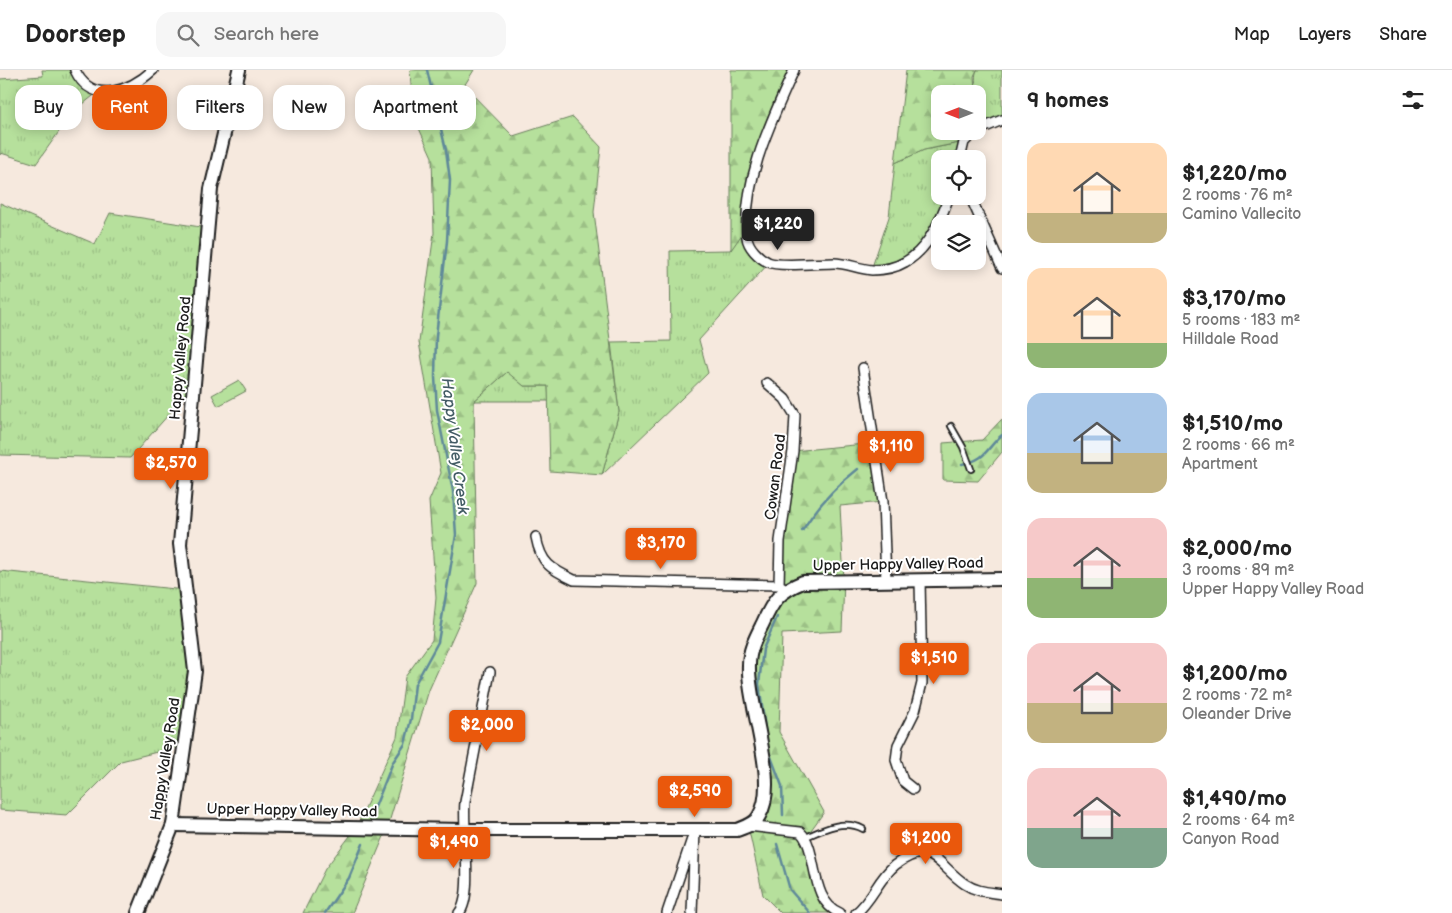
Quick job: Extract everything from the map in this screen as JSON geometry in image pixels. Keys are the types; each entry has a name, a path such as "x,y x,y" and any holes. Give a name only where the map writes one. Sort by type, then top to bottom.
{"street":[{"path":"75,70 88,86 98,92 106,92 128,87 153,70"},
{"name":"Happy Valley Road","path":"138,913 173,825 195,671 194,650 181,569 180,544 211,189 239,70"},
{"path":"794,70 759,151 752,185 747,237 748,243 760,256 770,263 836,263 871,270 892,268 906,262 920,250 933,232 945,205"},
{"path":"986,127 1002,120"},
{"path":"974,205 1002,268"},
{"path":"863,368 883,502 886,580"},
{"name":"Cowan Road","path":"767,384 785,399 795,414 793,451 780,541 783,586"},
{"path":"536,537 539,555 555,571 574,580 783,586 770,608 750,653 748,666 751,695 766,776 765,801 759,817 748,826"},
{"name":"Upper Happy Valley Road","path":"783,586 802,582 1002,579"},
{"path":"913,790 903,780 896,760 898,745 915,711 922,683 920,580"},
{"path":"459,913 466,895 465,802 490,672"},
{"name":"Upper Happy Valley Road","path":"173,825 464,830 737,830 748,826"},
{"path":"748,826 800,832 806,837 814,872 824,900 831,910 840,913"},
{"path":"667,913 695,830"},
{"path":"692,913 695,830"},
{"path":"856,913 863,907 882,877 895,865 911,855 926,852 935,857 964,884 979,892 1002,894"}],"lane":[{"path":"951,426 970,461 971,469"},
{"path":"806,837 839,825 849,825 864,829"}],"green space":[{"path":"42,70 75,70 92,86 92,97 82,105 82,85 15,85 15,130 60,130 36,164 1,153 0,155 0,79 43,76"},
{"path":"410,70 474,70 465,85 411,85"},
{"path":"731,70 794,70 759,151 747,227 731,250"},
{"path":"906,70 977,70 974,76 975,85 931,85 931,140 966,140 924,150 895,163"},
{"path":"977,70 1002,70 1002,120 986,127 986,85 975,85"},
{"path":"476,98 513,136 573,117 601,147 594,212 619,412 602,475 550,471 548,386 524,386 507,372 474,401 477,583 429,690 387,829 352,913 303,913 325,869 356,828 397,737 405,677 432,640 436,598 429,501 441,473 419,342 434,233 432,157 420,130 476,130"},
{"path":"964,142 962,150 931,150 931,205 945,205 941,215 931,215 931,234 906,262 871,270 889,217 895,163 924,150"},
{"path":"0,203 95,244 110,213 207,228 194,386 130,458 0,455"},
{"path":"747,227 748,243 769,263 699,340 708,373 602,475 619,412 611,342 671,341 670,251 730,250"},
{"path":"508,371 524,386 548,386 549,401 474,401"},
{"path":"239,380 246,391 218,406 212,395"},
{"path":"1002,419 1002,452 978,481 943,480 943,443 982,440"},
{"path":"875,443 883,502 840,506 844,581 842,631 782,634 779,732 824,812 806,837 824,900 840,913 781,913 763,895 748,826 765,801 749,666 779,585 793,451"},
{"path":"0,571 185,590 194,650 185,745 121,761 67,815 0,810"}],"waterway":[{"name":"Happy Valley Creek","path":"373,812 393,762 405,744 411,719 415,684 438,642 456,535 453,491 437,410 435,377 436,336 447,241 450,180 446,150 427,70"},
{"path":"962,464 977,460 1002,435"},
{"path":"802,531 827,497 858,469"},
{"path":"766,736 759,684 763,649 777,617"},
{"path":"768,749 782,786 783,815"},
{"name":"Happy Valley Creek","path":"325,913 349,878 363,844"},
{"path":"777,844 790,890 810,913"}]}
